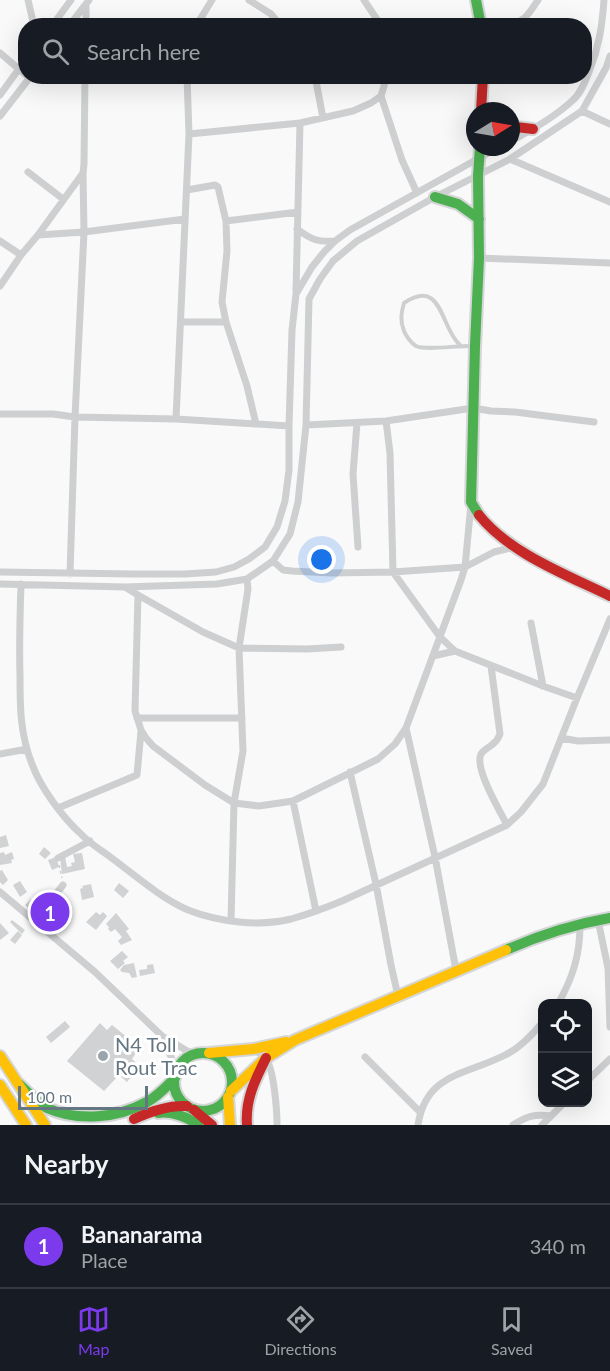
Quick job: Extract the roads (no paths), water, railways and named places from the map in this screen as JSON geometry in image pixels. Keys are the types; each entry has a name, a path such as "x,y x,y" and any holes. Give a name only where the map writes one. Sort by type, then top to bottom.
{"main road":[{"path":"476,0 479,18"},
{"path":"481,102 482,84"},
{"path":"520,127 533,129"},
{"path":"479,156 479,258 471,502 479,516 492,529 518,547 610,596"},
{"path":"435,196 457,202 479,219"},
{"path":"124,1125 169,1106 178,1105 202,1112 210,1111 217,1108 266,1058 295,1040 528,940 610,918"},
{"path":"19,1084 58,1114 81,1121 119,1118 130,1114 164,1091 179,1066 194,1055 253,1049 295,1040"},
{"path":"206,1054 220,1058 229,1069 232,1084 230,1125"},
{"path":"0,1056 45,1125"},
{"path":"247,1125 245,1114 248,1097 266,1058"},
{"path":"175,1076 175,1086 181,1101 212,1125"},
{"path":"0,1085 24,1125"},
{"path":"0,1104 24,1125"},
{"path":"139,1117 164,1112 189,1118 198,1125"}],"street":[{"path":"28,0 32,18"},
{"path":"58,18 71,0"},
{"path":"201,18 212,0"},
{"path":"249,0 274,18"},
{"path":"364,0 376,18"},
{"path":"526,18 538,0"},
{"path":"592,65 601,35 604,0"},
{"path":"75,18 87,1"},
{"path":"86,18 87,1"},
{"path":"0,53 18,70 0,95"},
{"path":"0,584 125,587 217,584 247,579 273,561 290,534 298,502 306,425 309,299 320,279 333,261 357,242 435,196 510,159 582,111 606,68 610,56"},
{"path":"0,116 23,84"},
{"path":"70,574 84,232 85,84"},
{"path":"176,419 189,134 187,84"},
{"path":"317,84 323,118"},
{"path":"385,84 381,96 402,160 417,193"},
{"path":"520,136 574,99 584,84"},
{"path":"189,134 300,123 353,111 381,96"},
{"path":"582,111 610,124"},
{"path":"0,572 185,574 216,572 234,567 265,547 277,527 285,501 289,470 300,123"},
{"path":"296,294 312,267 335,241 474,156"},
{"path":"510,159 610,202"},
{"path":"28,172 63,199"},
{"path":"0,286 21,255 39,236 83,173"},
{"path":"187,190 215,185 218,187 226,221 227,251 222,302 256,424"},
{"path":"226,221 298,212"},
{"path":"39,236 185,219"},
{"path":"297,229 315,240 335,241"},
{"path":"0,241 21,255"},
{"path":"479,258 610,263"},
{"path":"181,322 226,322"},
{"path":"306,425 386,421 473,408 594,422"},
{"path":"0,414 176,419 289,426"},
{"path":"386,421 390,453 393,572 440,637 455,651 577,698"},
{"path":"357,423 353,474 358,547"},
{"path":"138,595 135,711 146,738 153,746 205,785 234,803 259,806 293,801 378,759 396,744 406,728 465,567 471,502"},
{"path":"273,561 284,570 292,572 393,572 465,567 494,552 518,547"},
{"path":"231,921 234,803 243,751 239,648 248,589 247,579"},
{"path":"21,584 19,645 22,733 32,765 42,786 80,834 157,892 187,909 231,921 269,922 316,911 507,825 521,812 543,784 610,619"},
{"path":"125,587 203,632 239,648 340,647"},
{"path":"531,623 543,686"},
{"path":"434,656 455,651"},
{"path":"491,666 500,734 496,742 483,751 480,759 483,776 507,825"},
{"path":"137,718 242,718"},
{"path":"406,728 435,857 456,970"},
{"path":"58,808 137,775 141,730"},
{"path":"561,738 578,741 610,740"},
{"path":"0,754 27,749"},
{"path":"350,772 376,884 398,996"},
{"path":"293,801 316,911"},
{"path":"58,858 90,841"},
{"path":"35,921 63,885"},
{"path":"0,892 95,972 162,1036 194,1055"},
{"path":"598,920 608,968 610,1027"},
{"path":"561,999 578,958 580,925"},
{"path":"418,1125 420,1112 427,1096 439,1084 459,1073 492,1062 510,1053 538,1029"},
{"path":"162,1036 172,1059 175,1076"},
{"path":"253,1049 266,1058 271,1072 277,1125"},
{"path":"365,1057 420,1112"},
{"path":"592,1076 610,1059"},
{"path":"542,1125 559,1107"},
{"path":"513,1125 527,1116 551,1116"}],"lane":[{"path":"460,345 454,341 441,310 434,300 425,296 413,297 404,303 400,318 402,327 405,335 416,346 427,348 475,346"}],"place":[{"name":"Bananarama","path":"50,912"},
{"name":"N4 Toll Rout Trac","path":"103,1056"}]}
